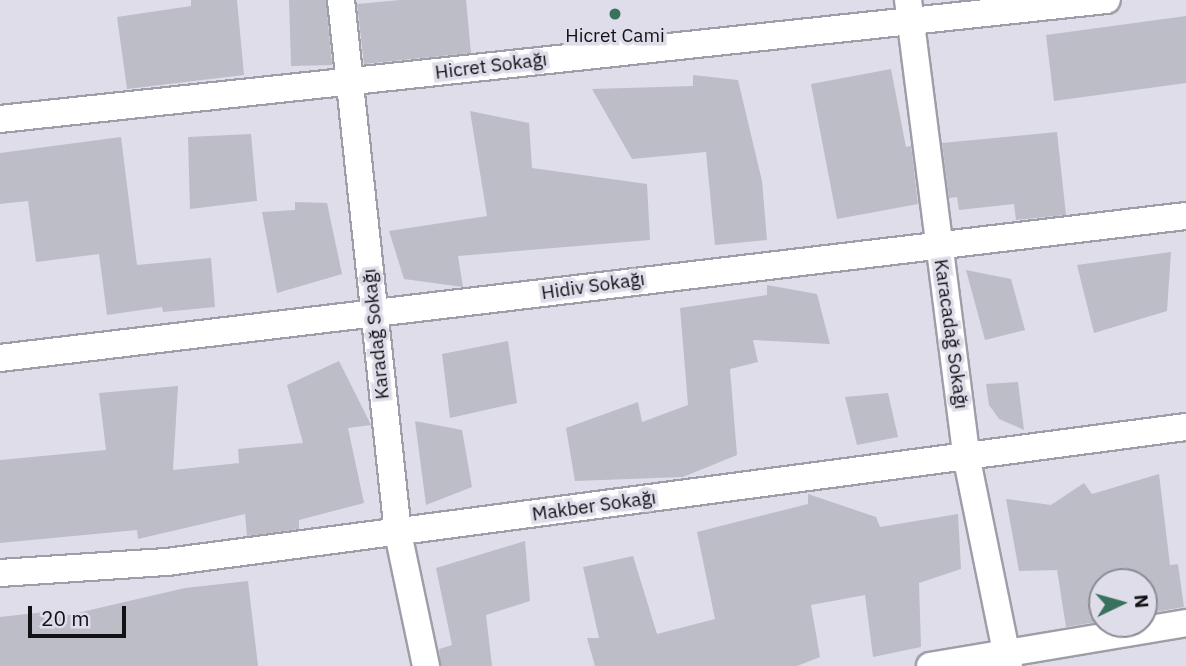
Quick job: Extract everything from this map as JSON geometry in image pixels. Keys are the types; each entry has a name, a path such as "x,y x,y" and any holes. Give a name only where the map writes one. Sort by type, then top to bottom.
{"street":[{"name":"Karadağ Sokağı","path":"341,0 398,533 426,666"},
{"name":"Hicret Sokağı","path":"0,119 651,47 909,12 1107,0"},
{"name":"Karacadağ Sokağı","path":"909,12 966,455 1008,658"},
{"name":"Hidiv Sokağı","path":"0,358 1186,216"},
{"name":"Makber Sokağı","path":"0,573 167,562 1186,427"},
{"path":"930,666 1008,658 1186,623"}],"building":[{"path":"191,0 237,0 244,75 127,89 117,17 191,6"},
{"path":"289,0 326,0 332,65 291,66"},
{"path":"400,0 466,0 471,53 364,64 357,4"},
{"path":"1186,16 1186,83 1054,101 1046,35"},
{"path":"891,69 906,147 911,146 918,204 837,219 811,84"},
{"path":"693,75 738,80 762,181 767,240 715,245 706,152 632,159 592,89 693,86"},
{"path":"470,111 529,123 532,168 647,184 650,240 458,256 463,287 404,279 389,231 487,216"},
{"path":"1057,132 1066,215 1016,220 1014,204 959,210 957,197 949,198 942,143"},
{"path":"251,134 257,201 190,209 188,137"},
{"path":"121,137 137,265 211,258 215,307 163,312 162,307 107,315 99,254 36,262 28,201 0,204 0,153"},
{"path":"295,202 327,203 342,274 277,293 262,212 295,210"},
{"path":"1171,252 1167,311 1094,333 1077,265"},
{"path":"966,270 1011,279 1025,330 985,340"},
{"path":"767,285 817,294 830,344 753,340 758,362 730,369 737,455 683,477 575,481 566,428 638,402 642,422 688,405 680,308 767,295"},
{"path":"508,341 517,403 450,418 442,354"},
{"path":"339,361 371,425 348,428 364,503 299,520 299,529 247,536 245,514 138,539 137,530 0,543 0,460 106,450 99,393 178,386 173,470 239,463 238,449 303,443 287,385"},
{"path":"1018,382 1024,430 999,419 989,405 986,384"},
{"path":"888,393 898,437 857,445 845,397"},
{"path":"415,421 462,430 472,487 426,505"},
{"path":"1159,474 1170,565 1178,564 1184,607 1158,612 1158,568 1088,568 1088,623 1066,627 1057,570 1019,571 1006,499 1051,505 1084,483 1092,494"},
{"path":"808,494 876,517 880,527 958,514 961,569 919,583 921,647 873,657 865,595 811,605 820,657 797,666 595,666 587,638 599,638 583,567 633,556 657,634 715,619 697,532 808,504"},
{"path":"525,541 530,601 486,615 492,666 441,666 439,649 452,645 436,568"},
{"path":"248,581 258,666 0,666 0,617 45,612 47,620 185,588"}],"place":[{"name":"Hicret Cami","path":"615,14"}]}
